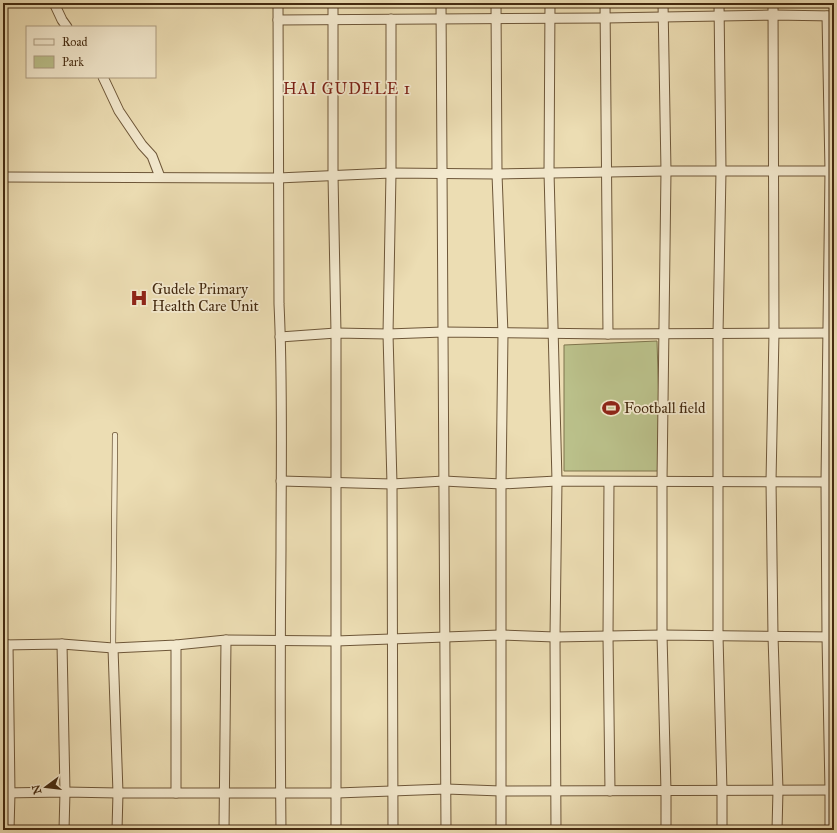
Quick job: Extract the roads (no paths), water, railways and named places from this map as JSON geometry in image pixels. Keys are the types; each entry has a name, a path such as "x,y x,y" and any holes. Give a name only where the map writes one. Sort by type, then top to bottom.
{"street":[{"path":"54,3 66,26"},
{"path":"278,3 281,481 281,830"},
{"path":"333,3 333,175 336,333 336,830"},
{"path":"442,3 446,830"},
{"path":"496,3 497,174 503,334 500,484 501,830"},
{"path":"550,3 549,172 557,481 555,637 556,830"},
{"path":"605,3 608,171 608,334"},
{"path":"663,3 666,171 662,481 662,635 666,830"},
{"path":"719,3 720,171 717,481 718,636 722,830"},
{"path":"773,3 774,334 771,481 772,636 778,790 777,830"},
{"path":"278,20 719,17 773,15 830,16 832,171 830,333 830,637 832,790 830,830"},
{"path":"390,19 391,173 388,334 392,484 393,830"},
{"path":"103,78 119,111 142,145 152,156 160,177"},
{"path":"3,177 278,178 442,172 497,174 608,171 832,171"},
{"path":"280,337 336,333 388,334 444,332 503,334 830,333"},
{"path":"281,481 336,484 392,484 444,481 500,484 557,481 830,482"},
{"path":"609,482 608,637 610,791"},
{"path":"9,830 6,793 5,645 62,644 113,648 176,645 226,640 336,640 500,635 555,637 662,635 830,637"},
{"path":"224,830 226,640"},
{"path":"62,644 65,792 64,830"},
{"path":"176,645 176,793"},
{"path":"113,648 118,794 117,830"},
{"path":"6,793 65,792 118,794 394,792 446,789 500,791 832,790"}],"lane":[{"path":"113,648 115,435"}],"place":[{"name":"Gudele Primary Health Care Unit","path":"139,298"},
{"name":"Football field","path":"611,408"}],"district":[{"name":"HAI GUDELE 1","path":"347,88"}]}
